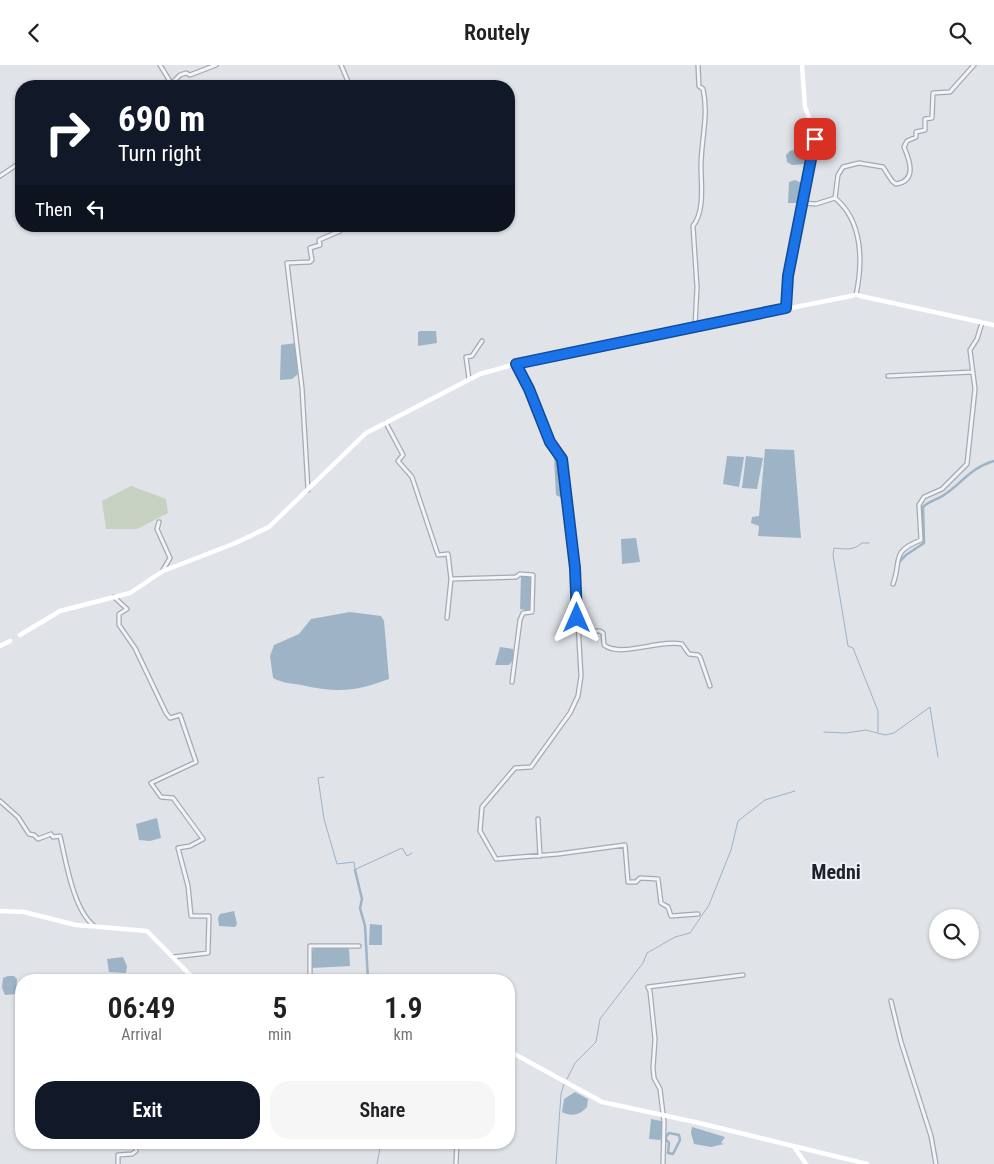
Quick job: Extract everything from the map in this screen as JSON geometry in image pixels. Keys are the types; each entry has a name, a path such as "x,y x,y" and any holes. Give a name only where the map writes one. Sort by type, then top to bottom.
{"main road":[{"path":"786,308 786,293 815,139 805,107 802,65"},
{"path":"20,635 60,611 130,593 163,571 233,544 269,527 366,433 480,374 516,364 856,295 994,325"},
{"path":"0,647 10,641"},
{"path":"0,911 24,912 59,922 147,931 189,974"},
{"path":"515,1054 602,1103 662,1115 867,1164"},
{"path":"794,1146 806,1164"}],"street":[{"path":"160,65 168,80"},
{"path":"175,80 180,75 186,73 190,75 216,65"},
{"path":"341,65 347,80"},
{"path":"695,327 697,287 693,226 698,219 700,202 705,117 705,97 703,89 699,87 698,65"},
{"path":"835,198 838,175 843,167 858,163 883,167 896,184 906,182 910,178 910,166 904,147 907,141 916,137 916,132 925,130 925,119 932,118 933,93 950,92 974,65"},
{"path":"0,176 15,166"},
{"path":"802,203 816,204 835,198"},
{"path":"835,198 848,211 861,252 856,295"},
{"path":"308,490 302,388 287,263 310,262 312,260 310,248 320,245 318,240 338,232"},
{"path":"893,584 896,575 896,561 902,551 911,544 921,540 919,505 924,497 942,489 967,464 975,389 970,350 977,339 982,322"},
{"path":"469,379 466,357 472,356 482,341"},
{"path":"516,364 529,389 550,442 562,459 575,568 581,676 578,696 570,713 531,767 515,768 482,807 480,831 496,859 540,856 625,845 628,882 636,882 640,878 658,879 662,903 668,907 671,916 698,914"},
{"path":"888,376 906,377 930,373 973,372"},
{"path":"385,422 403,455 398,461 412,477 438,555 448,554 450,558 451,579 448,618"},
{"path":"159,522 156,530 170,558 163,571"},
{"path":"451,579 516,577 520,574 533,575 532,612 523,613 520,620 512,682"},
{"path":"114,597 127,609 119,614 119,625 135,648 166,713 170,718 180,715 196,762 151,783 161,797 173,798 203,839 178,848 188,886 191,917 209,916 208,953 173,957"},
{"path":"578,631 600,631 603,633 604,645 609,648 629,649 666,643 682,644 689,655 700,657 710,686"},
{"path":"0,801 18,817 29,834 34,835 38,839 51,834 53,837 60,836 65,866 76,896 94,926"},
{"path":"538,819 540,856"},
{"path":"310,974 310,946 359,945"},
{"path":"663,1164 664,1122 660,1089 654,1078 653,1068 656,1039 648,987 743,975"},
{"path":"891,1001 901,1042 931,1136 936,1164"},
{"path":"118,1164 118,1155 132,1155 136,1149"},
{"path":"456,1164 457,1149"}],"green space":[{"path":"131,486 166,499 168,513 137,529 106,529 102,501"}],"water":[{"path":"805,148 809,154 805,164 792,165 787,162 786,155 790,151"},
{"path":"795,180 804,184 801,188 799,203 788,203 789,182"},
{"path":"436,331 437,343 418,346 418,332"},
{"path":"296,343 298,374 292,379 280,380 281,345"},
{"path":"765,449 794,450 801,538 758,536 759,526 751,523 752,517 759,516"},
{"path":"727,456 744,457 739,487 723,484"},
{"path":"746,456 763,458 757,489 742,488"},
{"path":"554,457 560,459 565,495 562,498 556,495"},
{"path":"636,538 640,562 622,564 621,539"},
{"path":"521,576 532,576 532,611 520,609"},
{"path":"350,612 381,616 384,621 389,679 348,690 329,690 289,683 273,678 270,656 274,645 299,634 311,619"},
{"path":"500,647 513,649 513,660 509,665 495,665"},
{"path":"157,818 161,838 150,841 139,840 136,824"},
{"path":"234,911 237,924 235,927 219,926 218,918 220,914"},
{"path":"370,924 382,925 382,945 369,945"},
{"path":"339,947 349,949 350,966 312,968 312,951 315,948"},
{"path":"123,957 127,966 126,973 109,972 107,959"},
{"path":"8,976 15,977 15,994 5,995 2,988 3,978"},
{"path":"575,1092 588,1099 587,1107 582,1112 576,1114 562,1112 564,1099"},
{"path":"651,1119 661,1121 662,1123 663,1133 660,1140 649,1139"},
{"path":"692,1127 725,1137 721,1143 724,1144 711,1147 694,1144 691,1133"}],"waterway":[{"path":"899,562 924,543 923,507 944,495 978,468 994,461"},
{"path":"869,543 862,543 849,549 834,548 833,555 848,646 853,648 878,711 878,732"},
{"path":"824,732 846,733 866,730 885,735 894,733 930,707 938,757"},
{"path":"324,777 318,778 324,819 337,864 354,862 355,870"},
{"path":"567,1079 575,1063 596,1042 600,1019 643,963 647,953 675,937 690,933 709,905 731,850 738,821 765,800 795,791"},
{"path":"355,872 356,869 402,848 407,856 412,853"},
{"path":"355,870 362,899 360,908 365,926 368,974"},
{"path":"556,1164 561,1094 564,1084"},
{"path":"669,1133 679,1135 680,1140 673,1154 668,1153 669,1143 665,1138 669,1133"},
{"path":"377,1164 380,1149"}],"district":[{"name":"Medni","path":"836,872"}],"route":[{"path":"577,618 578,595 573,543 568,523 562,459 550,442 529,389 516,364 654,337 786,308 788,276 815,139"}]}
